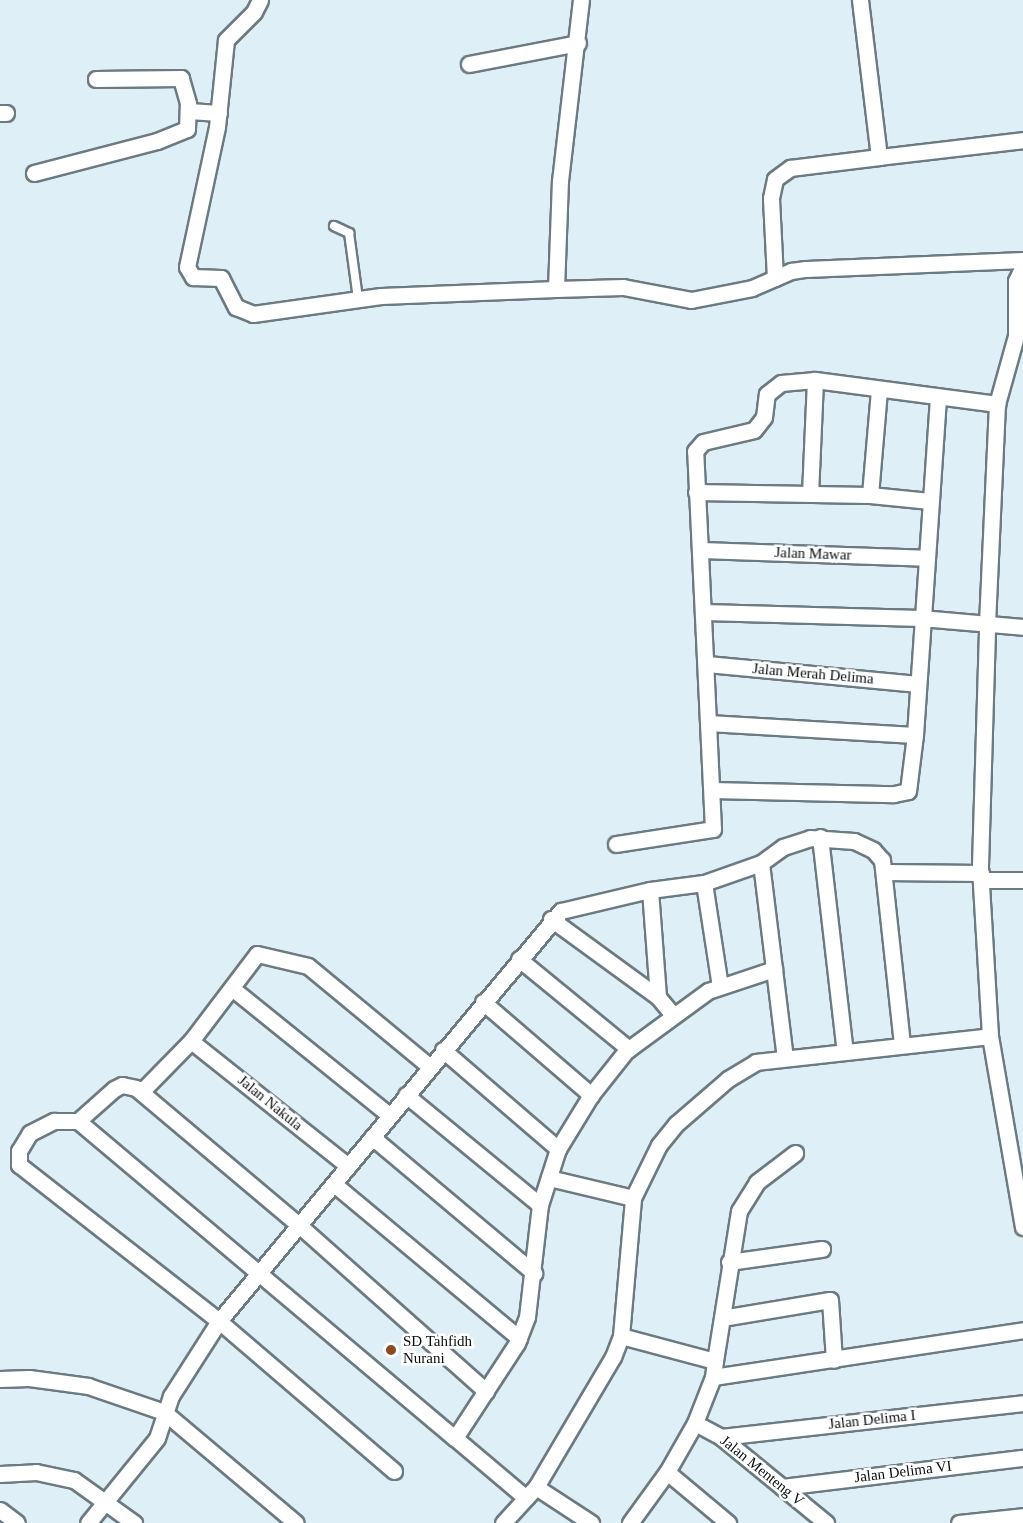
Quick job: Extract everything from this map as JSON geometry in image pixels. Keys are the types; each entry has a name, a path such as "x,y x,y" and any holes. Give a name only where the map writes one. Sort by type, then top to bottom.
{"street":[{"path":"260,0 226,40 219,113 187,267 189,275 221,278 236,307 247,314 409,293 623,287 691,300 752,288 806,268 1023,260"},
{"path":"556,289 560,181 578,44 581,0"},
{"path":"860,0 879,157"},
{"path":"469,63 578,44"},
{"path":"34,173 182,133 187,129 189,111 181,78 96,79"},
{"path":"189,111 219,113"},
{"path":"775,278 771,198 775,179 790,168 1023,140"},
{"path":"1023,266 1016,281 1016,336 997,404 980,829 990,1036 1018,1167 1023,1227"},
{"path":"616,844 711,830 712,790 707,664 695,451 703,442 754,430 764,417 767,394 781,383 815,380 997,404"},
{"path":"810,494 815,380"},
{"path":"870,495 879,390"},
{"path":"712,790 899,794 908,791 915,735 925,558 938,398"},
{"path":"696,492 870,495 930,501"},
{"name":"Jalan Mawar","path":"701,550 925,558"},
{"path":"704,612 921,618 1023,627"},
{"name":"Jalan Merah Delima","path":"707,664 918,684"},
{"path":"708,723 915,735"},
{"path":"820,837 845,1053"},
{"path":"88,1523 157,1438 164,1412 219,1321 300,1226 389,1114 551,919 575,906 650,890 704,883 760,863 783,847 820,837 842,838 873,850 884,872 902,1044"},
{"path":"760,863 785,1058"},
{"path":"884,872 981,873 1023,880"},
{"path":"704,883 720,986"},
{"path":"650,890 658,997"},
{"path":"551,919 658,997 673,1015"},
{"path":"141,1092 191,1041 233,989 257,954 308,966 429,1066"},
{"path":"519,959 629,1049"},
{"path":"455,1438 519,1338 527,1317 534,1273 540,1205 558,1149 591,1095 629,1049 673,1015 720,986 774,969"},
{"path":"233,989 389,1114"},
{"path":"483,1002 591,1095"},
{"path":"503,1523 531,1493 606,1373 621,1336 633,1198 659,1145 701,1100 756,1062 990,1036"},
{"name":"Jalan Nakula","path":"191,1041 348,1166"},
{"path":"443,1050 558,1149"},
{"path":"78,1121 114,1089 128,1085 141,1092 300,1226 486,1391"},
{"path":"406,1095 540,1205"},
{"path":"394,1471 219,1321 19,1165 19,1151 30,1133 54,1120 78,1121 258,1275 455,1438 531,1493 591,1523"},
{"path":"372,1137 534,1273"},
{"path":"635,1521 695,1423 713,1377 729,1262 744,1200 757,1182 795,1153"},
{"path":"549,1178 633,1198"},
{"path":"334,1184 519,1338"},
{"path":"729,1262 822,1249"},
{"path":"722,1318 830,1300 834,1360"},
{"path":"713,1377 1023,1330"},
{"path":"621,1336 715,1361"},
{"path":"0,1378 58,1380 88,1386 164,1412 296,1523"},
{"name":"Jalan Delima I","path":"720,1437 1023,1402"},
{"name":"Jalan Menteng V","path":"695,1423 720,1437 826,1523"},
{"name":"Jalan Delima VI","path":"782,1487 1023,1458"},
{"path":"667,1472 728,1523"},
{"path":"0,1474 56,1474 74,1480 134,1523"},
{"path":"0,1510 17,1523"},
{"path":"960,1523 1000,1521 1023,1516"}],"lane":[{"path":"334,226 349,233 358,299"}],"place":[{"name":"SD Tahfidh Nurani","path":"391,1350"}]}
